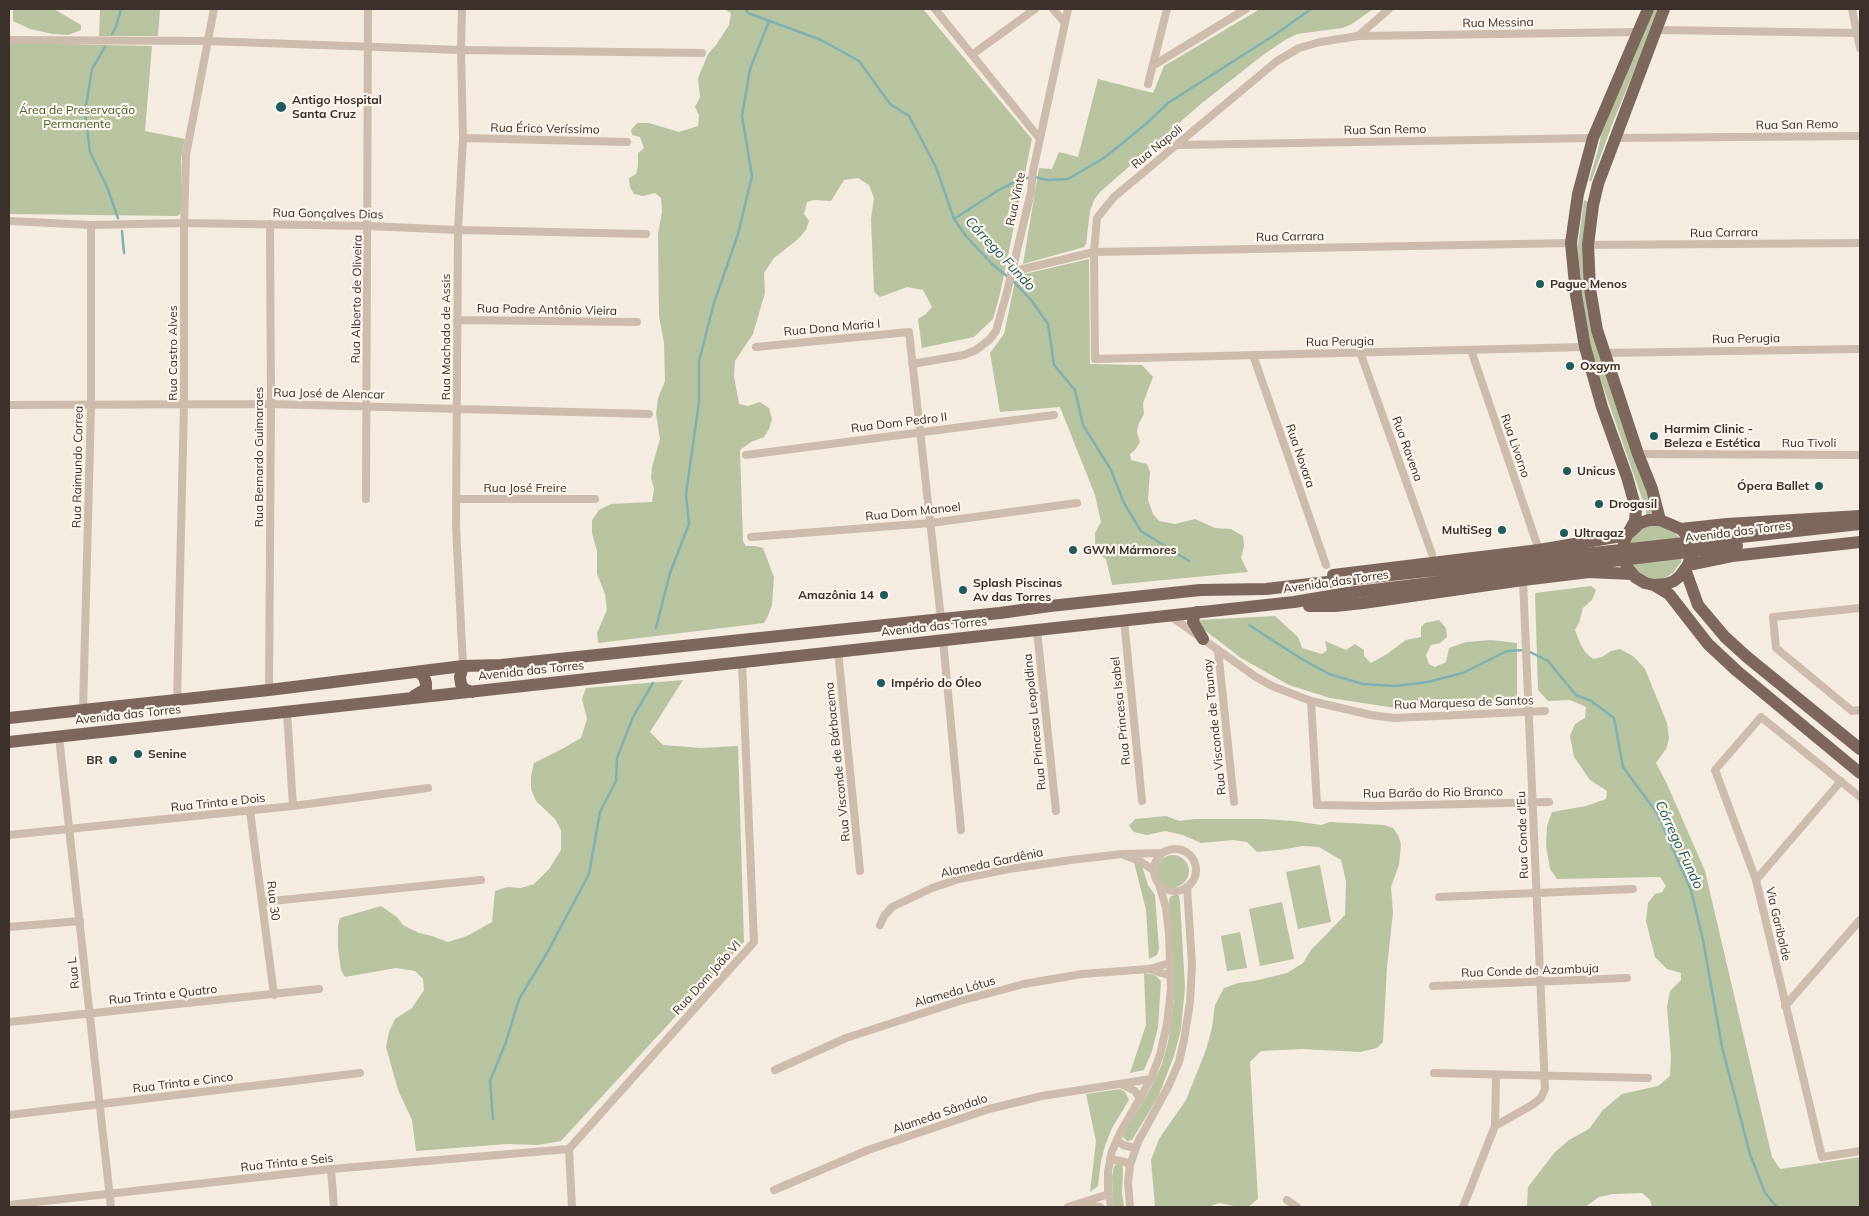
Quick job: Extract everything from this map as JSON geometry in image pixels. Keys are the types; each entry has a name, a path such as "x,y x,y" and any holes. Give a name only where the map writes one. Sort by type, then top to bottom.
{"main road":[{"path":"1636,577 1624,560 1622,551 1626,535 1634,521 1636,509 1627,477 1602,407 1585,347 1576,295 1571,243 1578,195 1593,138 1648,9"},
{"path":"1660,520 1652,489 1638,454 1596,330 1590,289 1588,246 1593,205 1598,184 1664,9"},
{"path":"1583,175 1590,184 1598,184"},
{"path":"1578,195 1582,193 1587,195 1593,205"},
{"path":"1677,527 1860,516"},
{"path":"1200,590 1539,550 1626,535 1640,523 1660,520 1677,527 1688,537 1691,546 1691,556 1680,576 1662,585 1654,585"},
{"name":"Avenida das Torres","path":"9,718 177,701 463,666 501,665 1000,613 1200,590 1266,589 1860,524"},
{"name":"Avenida das Torres","path":"9,742 1294,602 1348,593 1860,531"},
{"path":"1686,567 1732,556 1860,542"},
{"path":"1686,567 1698,605 1725,637 1860,749"},
{"path":"1294,602 1309,606 1335,606 1589,572 1636,577 1669,594 1708,644 1737,671 1860,773"},
{"path":"1198,612 1194,616 1193,622 1203,638"},
{"path":"975,636 1001,632 1010,627 1010,617 1000,613"},
{"path":"463,666 460,677 461,684 464,689 472,692"},
{"path":"394,700 416,696 426,689 424,677 418,672"}],"street":[{"name":"Rua Castro Alves","path":"177,701 184,404 186,155 214,9"},
{"name":"Rua Alberto de Oliveira","path":"366,499 368,9"},
{"name":"Rua Machado de Assis","path":"462,9 463,138 458,230 456,499 463,666"},
{"path":"935,9 1040,139"},
{"path":"973,54 1035,9"},
{"path":"1053,9 1065,22"},
{"name":"Rua Vinte","path":"912,364 964,355 976,350 989,340 996,331 1030,192 1068,9"},
{"path":"1148,84 1166,9"},
{"path":"1154,65 1246,9"},
{"path":"1358,36 1390,9"},
{"path":"1852,9 1860,48"},
{"path":"1657,30 1857,33"},
{"name":"Rua Messina","path":"1358,36 1638,32"},
{"name":"Rua Napoli","path":"1095,359 1094,252 1097,218 1114,197 1278,61 1298,48 1320,42 1358,36"},
{"path":"9,40 208,41 461,50 702,53"},
{"name":"Rua San Remo","path":"1614,138 1860,136"},
{"name":"Rua Érico Veríssimo","path":"463,138 627,142"},
{"name":"Rua San Remo","path":"1178,145 1593,138"},
{"name":"Rua Gonçalves Dias","path":"9,221 91,225 184,223 368,226 646,234"},
{"name":"Rua Bernardo Guimaraes","path":"269,690 270,224"},
{"name":"Rua Raimundo Correa","path":"83,710 91,404 91,225"},
{"name":"Rua Carrara","path":"1011,274 1094,252 1571,243"},
{"name":"Rua Carrara","path":"1588,246 1860,243"},
{"name":"Rua Padre Antônio Vieira","path":"457,320 637,322"},
{"name":"Rua Dona Maria I","path":"756,346 909,332 912,364"},
{"name":"Rua Perugia","path":"1095,359 1585,347"},
{"name":"Rua Perugia","path":"1603,353 1860,349"},
{"name":"Rua Livorno","path":"1471,350 1539,550"},
{"name":"Rua Ravena","path":"1360,352 1432,554"},
{"name":"Rua Novara","path":"1252,355 1326,565"},
{"path":"912,364 941,619"},
{"name":"Rua José de Alencar","path":"9,404 271,404 649,414"},
{"name":"Rua Dom Pedro II","path":"746,455 1054,415"},
{"name":"Rua Tivoli","path":"1638,454 1860,454"},
{"name":"Rua José Freire","path":"456,499 595,499"},
{"name":"Rua Dom Manoel","path":"751,537 931,523 1077,503"},
{"name":"Rua Conde d'Eu","path":"1495,1126 1532,1105 1541,1098 1544,1090 1523,580"},
{"path":"1860,608 1773,617 1776,648 1852,711 1860,710"},
{"name":"Rua Marquesa de Santos","path":"1169,615 1272,686 1311,701 1394,718 1546,711"},
{"name":"Rua Princesa Isabel","path":"1124,620 1142,800"},
{"name":"Rua Princesa Leopoldina","path":"1037,630 1056,811"},
{"path":"943,640 961,830"},
{"name":"Rua Visconde de Taunay","path":"1218,650 1234,802"},
{"name":"Rua Visconde de Bárbacema","path":"838,651 860,871"},
{"name":"Rua Dom João VI","path":"569,1149 754,942 742,662"},
{"name":"Rua Barão do Rio Branco","path":"1311,701 1317,805 1378,806 1549,802"},
{"path":"287,712 293,806"},
{"name":"Via Garibalde","path":"1840,781 1761,717 1715,770 1756,880 1822,1156 1860,1151"},
{"name":"Rua L","path":"59,737 111,1207"},
{"path":"1756,880 1840,781 1860,797"},
{"name":"Rua Trinta e Dois","path":"9,836 250,811 428,788"},
{"name":"Rua 30","path":"250,811 274,994"},
{"path":"1111,1207 1108,1171 1110,1159 1117,1140 1150,1079 1160,1055 1167,1024 1171,976 1166,908 1159,884 1154,876 1154,864 1162,853 1173,849 1190,855 1196,867 1196,873 1194,879 1187,887 1179,891 1173,891 1167,890 1159,884"},
{"name":"Alameda Gardênia","path":"880,925 884,916 892,907 932,888 959,880 1036,865 1122,854 1162,853"},
{"path":"1122,854 1140,861 1153,870"},
{"path":"262,902 480,880"},
{"path":"1130,1207 1128,1182 1135,1148 1170,1085 1179,1062 1184,1040 1190,1002 1192,965 1187,887"},
{"path":"1439,897 1632,889"},
{"path":"1785,1006 1860,920"},
{"path":"9,927 80,921"},
{"path":"1852,929 1860,934"},
{"name":"Alameda Lótus","path":"775,1070 846,1038 960,1001 1024,984 1082,974 1149,968 1170,963"},
{"name":"Alameda Lótus","path":"1149,968 1171,976"},
{"name":"Rua Conde de Azambuja","path":"1433,986 1627,978"},
{"name":"Rua Trinta e Quatro","path":"9,1022 319,989"},
{"name":"Rua Trinta e Cinco","path":"9,1115 360,1073"},
{"path":"1434,1073 1648,1078"},
{"name":"Alameda Sândalo","path":"774,1190 868,1150 989,1109 1042,1096 1150,1079"},
{"path":"1463,1207 1495,1126 1496,1079"},
{"path":"1121,1084 1135,1091 1140,1099"},
{"path":"1117,1140 1124,1145 1135,1148"},
{"path":"569,1149 572,1207"},
{"name":"Rua Trinta e Seis","path":"9,1205 331,1169 569,1149"},
{"path":"1110,1159 1130,1165"},
{"path":"331,1169 334,1207"},
{"path":"1068,1207 1109,1194"},
{"path":"1287,1200 1297,1207"},
{"path":"1080,1204 1100,1207"}],"green space":[{"path":"13,9 54,9 81,25 81,30 68,35 30,29 13,21"},
{"path":"100,9 160,9 158,36 99,36"},
{"path":"724,9 923,9 1032,139 1000,294 993,319 974,337 922,348 918,319 932,307 923,290 907,287 880,297 874,292 871,219 874,198 869,185 858,178 844,180 831,201 814,200 807,202 804,214 809,221 806,230 797,240 774,258 764,273 765,293 753,334 735,361 734,376 739,404 748,406 760,402 769,408 772,419 764,437 751,442 740,450 743,541 746,546 763,548 774,577 772,605 768,616 764,623 598,643 597,633 607,610 605,594 597,574 597,551 592,533 592,520 599,510 611,504 652,502 654,489 651,478 652,467 660,439 656,414 658,398 665,381 664,343 659,316 658,234 662,212 661,198 655,193 643,196 634,194 630,187 629,178 636,174 638,153 644,148 640,137 632,135 631,130 637,123 649,123 679,132 698,126 699,115 695,107 700,97 698,78 708,54 729,25 731,13"},
{"path":"1260,9 1373,9 1352,24 1342,28 1297,34 1263,55 1202,103 1100,192 1094,200 1090,211 1084,247 1023,264 1039,168 1052,169 1059,152 1078,157 1098,79 1153,93 1164,66"},
{"path":"1652,9 1660,9 1613,122 1591,182 1589,180 1602,131"},
{"name":"Área de Preservação Permanente","path":"9,43 152,46 145,131 185,139 181,159 182,208 178,216 9,214"},
{"path":"1584,200 1588,202 1586,287 1658,515 1646,516 1646,510 1590,349 1579,284 1578,244"},
{"path":"1089,259 1090,364 1142,365 1153,377 1143,403 1144,414 1138,425 1137,432 1140,442 1130,454 1131,460 1147,464 1150,472 1148,500 1153,514 1159,521 1175,524 1195,519 1215,528 1231,529 1243,536 1244,546 1241,558 1248,572 1112,585 1106,559 1099,554 1095,543 1095,533 1101,522 1095,495 1060,407 1000,412 990,353 1004,334 1016,276"},
{"path":"1656,524 1675,533 1680,539 1683,555 1681,562 1673,573 1663,579 1652,580 1633,571 1628,542 1640,528"},
{"path":"1591,586 1596,590 1592,600 1583,608 1575,630 1580,643 1585,652 1593,659 1620,649 1633,656 1645,669 1667,723 1669,739 1666,749 1656,763 1705,871 1772,1157 1780,1169 1860,1157 1860,1207 1652,1207 1650,1200 1642,1193 1613,1194 1599,1197 1585,1207 1527,1207 1528,1187 1555,1152 1569,1140 1589,1129 1603,1110 1622,1094 1658,1086 1670,1076 1671,1056 1667,1007 1670,991 1681,980 1681,973 1667,969 1655,957 1646,921 1648,903 1655,894 1662,892 1666,886 1660,877 1557,879 1550,869 1546,846 1547,826 1552,812 1586,806 1606,799 1607,791 1590,780 1574,757 1570,736 1575,724 1585,718 1586,707 1570,700 1548,701 1538,690 1535,593"},
{"path":"1275,616 1298,637 1302,648 1322,654 1327,650 1325,641 1346,650 1355,644 1364,650 1364,656 1371,663 1406,640 1421,637 1421,627 1425,623 1439,620 1446,628 1447,637 1440,643 1431,645 1426,655 1429,664 1435,667 1446,662 1449,648 1466,642 1491,640 1517,643 1517,701 1396,708 1330,698 1289,685 1241,658 1198,625 1199,620"},
{"path":"683,680 650,732 663,745 701,748 738,746 744,942 561,1141 538,1145 507,1144 416,1151 412,1120 398,1090 386,1047 389,1032 395,1019 412,1008 424,990 423,979 415,971 396,968 345,977 341,970 338,948 340,918 381,906 397,917 403,925 419,933 448,942 467,936 492,922 495,891 507,887 521,888 534,884 549,869 561,850 561,830 555,819 536,801 531,789 531,776 534,763 581,738 587,719 582,699 586,688"},
{"path":"1166,816 1179,821 1195,819 1264,819 1321,825 1330,822 1384,825 1393,828 1401,844 1399,865 1391,887 1393,913 1387,967 1383,1042 1377,1048 1360,1052 1302,1049 1261,1051 1250,1062 1258,1199 1248,1207 1219,1203 1208,1207 1155,1207 1151,1160 1159,1139 1186,1100 1206,1050 1212,1028 1215,1005 1224,988 1238,983 1287,973 1303,963 1311,950 1345,915 1346,881 1341,860 1319,847 1303,846 1257,852 1247,842 1233,840 1201,843 1183,835 1165,831 1147,835 1134,832 1129,826 1135,819"},
{"path":"1173,855 1184,860 1189,871 1184,882 1173,887 1162,882 1157,871 1162,860"},
{"path":"1134,862 1142,866 1148,885 1155,895 1159,949 1157,955 1149,959 1146,910"},
{"path":"1320,865 1331,922 1298,929 1286,872"},
{"path":"1176,894 1179,896 1180,902 1185,987 1181,1029 1174,1056 1158,1097 1132,1140 1127,1141 1123,1137 1124,1133 1151,1088 1162,1064 1168,1042 1174,1000 1169,900 1170,897"},
{"path":"1282,902 1294,959 1260,966 1249,909"},
{"path":"1240,932 1247,968 1227,971 1221,936"},
{"path":"1144,973 1155,975 1161,981 1158,1027 1152,1051 1144,1070 1130,1073 1146,1025"},
{"path":"1120,1089 1125,1092 1129,1100 1112,1128 1105,1146 1098,1186 1090,1192 1096,1141 1086,1094"},
{"path":"1117,1164 1122,1165 1123,1169 1122,1193 1124,1207 1113,1207 1112,1177 1114,1166"}],"waterway":[{"path":"112,34 121,9"},
{"name":"Córrego Fundo","path":"746,9 748,13 821,40 859,61 890,104 909,116 936,167 954,219 966,236 992,264 1008,277"},
{"path":"954,219 997,191 1020,179 1035,177 1047,180 1068,179 1104,158 1146,124 1168,103 1276,34 1311,9"},
{"path":"656,628 670,573 689,524 686,494 699,402 699,361 714,303 738,234 752,176 742,116 750,69 769,21"},
{"path":"105,47 92,69 85,112 90,152 107,187 118,218"},
{"path":"122,231 124,253"},
{"name":"Córrego Fundo","path":"1012,280 1031,300 1048,324 1054,365 1075,390 1083,425 1111,470 1124,503 1141,531 1189,561"},
{"name":"Córrego Fundo","path":"1249,625 1300,658 1329,674 1363,684 1396,686 1428,682 1463,673 1507,651 1526,650 1548,661 1576,695 1591,701 1614,718 1623,767 1657,813 1691,890 1703,940 1722,1047 1750,1154 1765,1193 1777,1207"},
{"path":"493,1119 490,1081 506,1042 519,999 547,953 589,874 600,812 616,781 617,758 633,717 653,683"}],"place":[{"name":"Antigo Hospital Santa Cruz","path":"281,107"},
{"name":"Pague Menos","path":"1540,284"},
{"name":"Oxgym","path":"1570,366"},
{"name":"Harmim Clinic - Beleza e Estética","path":"1654,436"},
{"name":"Unicus","path":"1567,471"},
{"name":"Ópera Ballet","path":"1819,486"},
{"name":"Drogasil","path":"1599,504"},
{"name":"MultiSeg","path":"1502,530"},
{"name":"Ultragaz","path":"1564,533"},
{"name":"GWM Mármores","path":"1073,550"},
{"name":"Splash Piscinas Av das Torres","path":"963,590"},
{"name":"Amazônia 14","path":"884,595"},
{"name":"Império do Óleo","path":"881,683"},
{"name":"Senine","path":"138,754"},
{"name":"BR","path":"113,760"}]}
